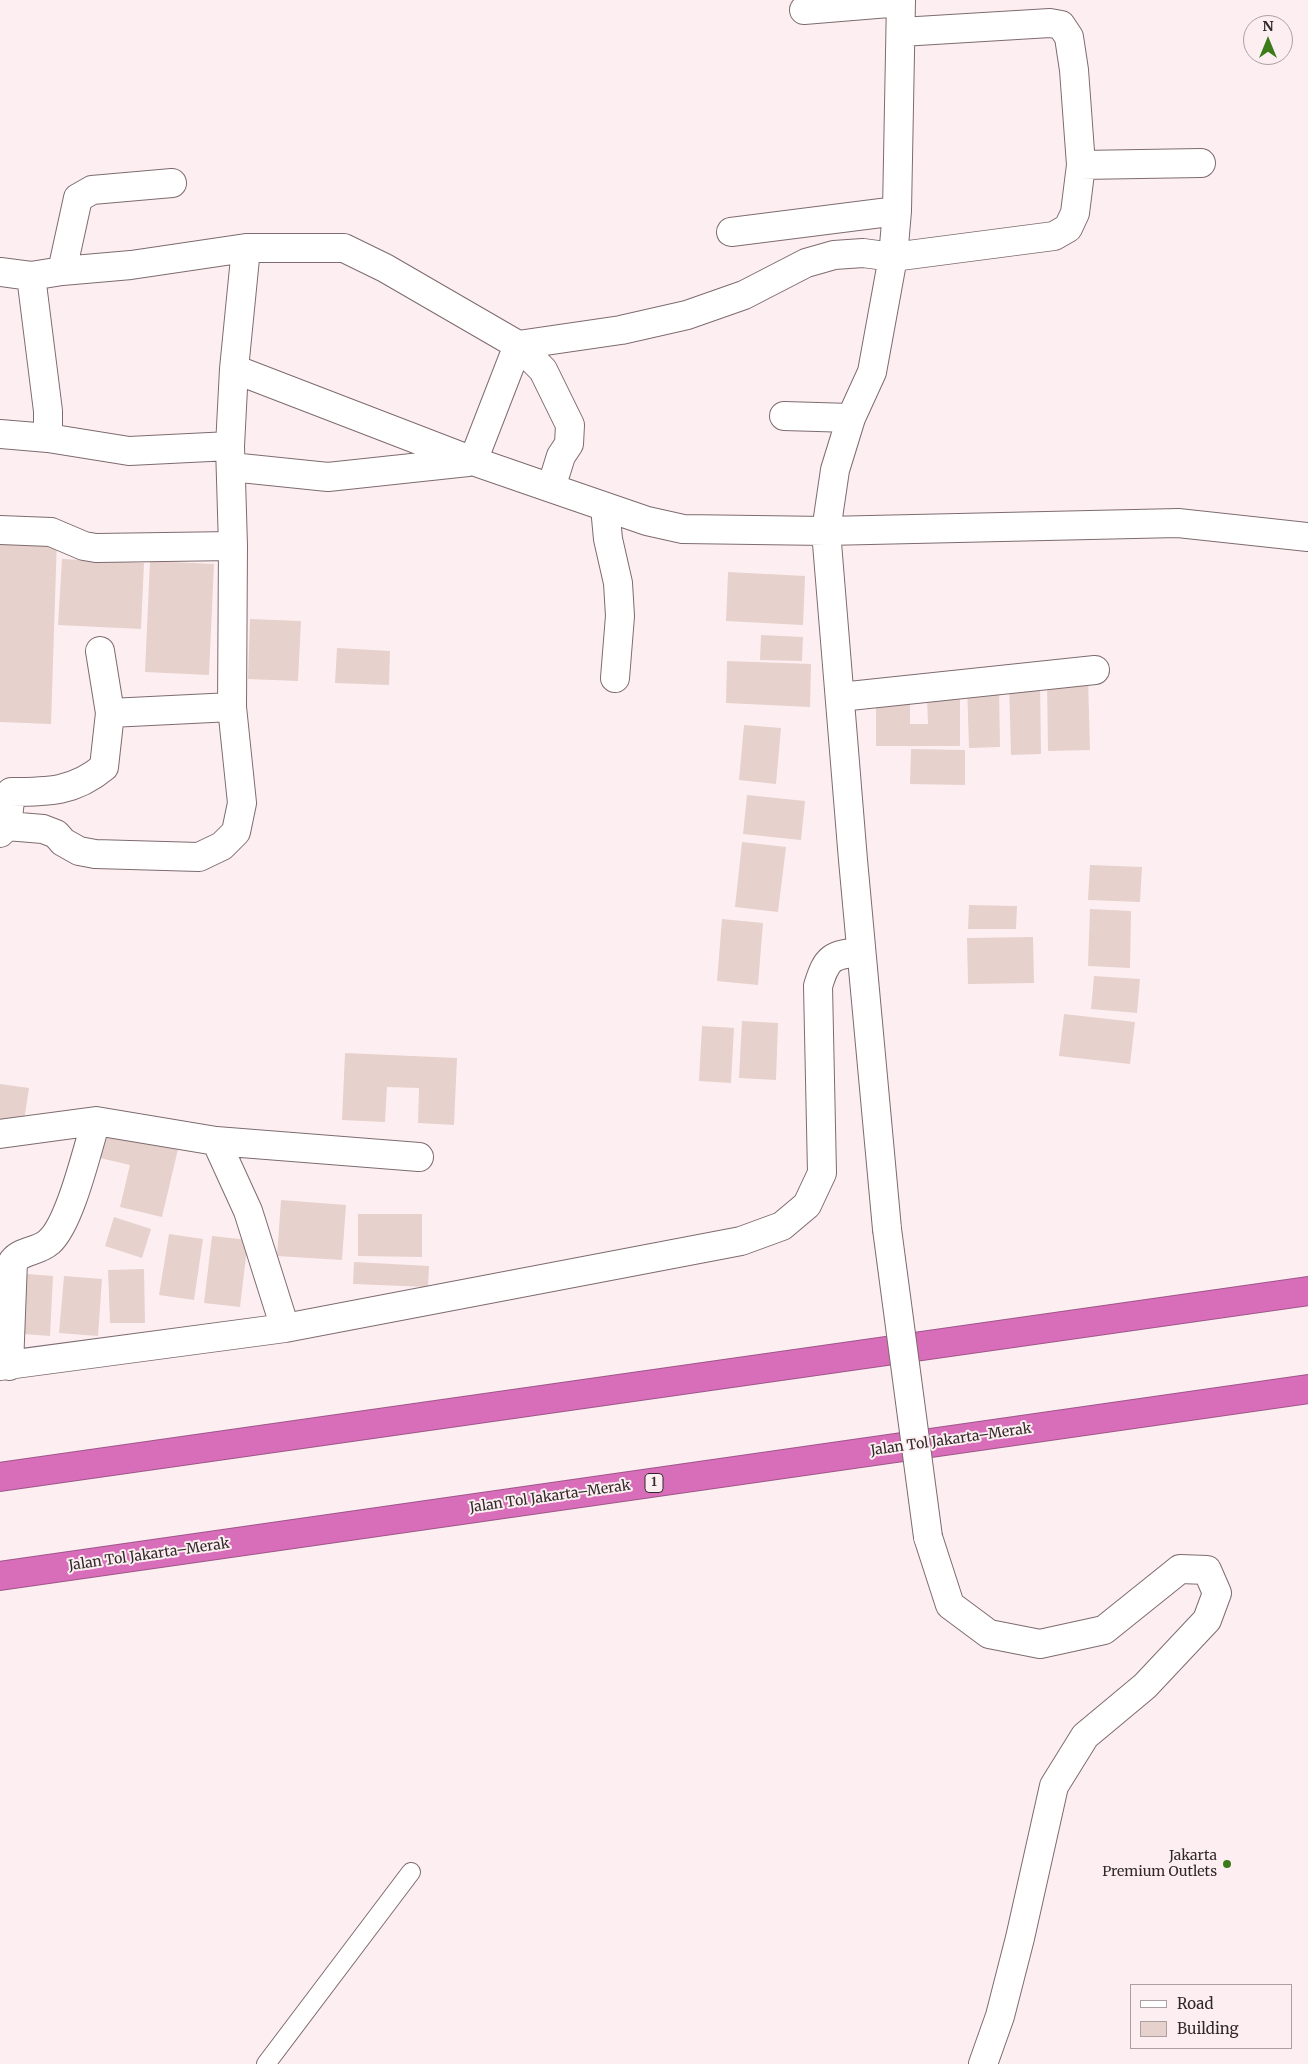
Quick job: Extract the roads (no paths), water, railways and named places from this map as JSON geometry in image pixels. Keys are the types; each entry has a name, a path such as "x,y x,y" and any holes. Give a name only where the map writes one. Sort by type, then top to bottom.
{"highway":[{"path":"0,1476 1308,1291"},
{"name":"Jalan Tol Jakarta–Merak","path":"0,1576 1308,1389"}],"street":[{"path":"804,10 901,1 897,211 893,257 872,372 852,418 834,470 826,531 887,1229 928,1537 950,1606 989,1634 1040,1644 1104,1630 1180,1568 1207,1570 1217,1593 1207,1620 1145,1686 1085,1736 1054,1786 1020,1938 1000,2016 983,2064"},
{"path":"518,345 621,330 687,315 744,295 806,263 834,255 863,253 893,257 1054,236 1068,228 1075,213 1081,165 1070,37 1061,26 1050,23 901,32"},
{"path":"1081,165 1201,163"},
{"path":"62,271 78,198 92,190 172,183"},
{"path":"731,232 897,211"},
{"path":"100,652 110,714 104,767 93,777 51,792 6,788 4,829 43,829 56,834 63,842 79,850 95,854 199,857 222,846 236,832 242,803 232,706 230,456 234,368 246,248"},
{"path":"0,272 32,276 62,271 131,265 246,248 344,248 385,268 518,345 543,370 570,425 569,444 561,456 551,488"},
{"path":"32,276 48,411 48,438"},
{"path":"473,461 518,345"},
{"path":"234,368 473,461 647,521 683,529 826,531 1178,523 1308,537"},
{"path":"784,416 852,418"},
{"path":"0,434 48,438 129,450 230,456 328,478 473,461"},
{"path":"605,507 608,539 618,583 620,616 615,678"},
{"path":"0,530 51,532 84,546 96,548 232,546"},
{"path":"840,696 1095,670"},
{"path":"110,714 232,706"},
{"path":"96,1121 66,1216 50,1241 38,1249 18,1255 13,1261 4,1366 285,1328 741,1240 782,1226 807,1206 822,1173 818,986 824,965 840,954 862,952"},
{"path":"0,1134 96,1121 216,1141 419,1157"},
{"path":"216,1141 248,1211 285,1328"}],"lane":[{"path":"266,2064 411,1872"}],"place":[{"name":"Jakarta Premium Outlets","path":"1227,1864"}]}
